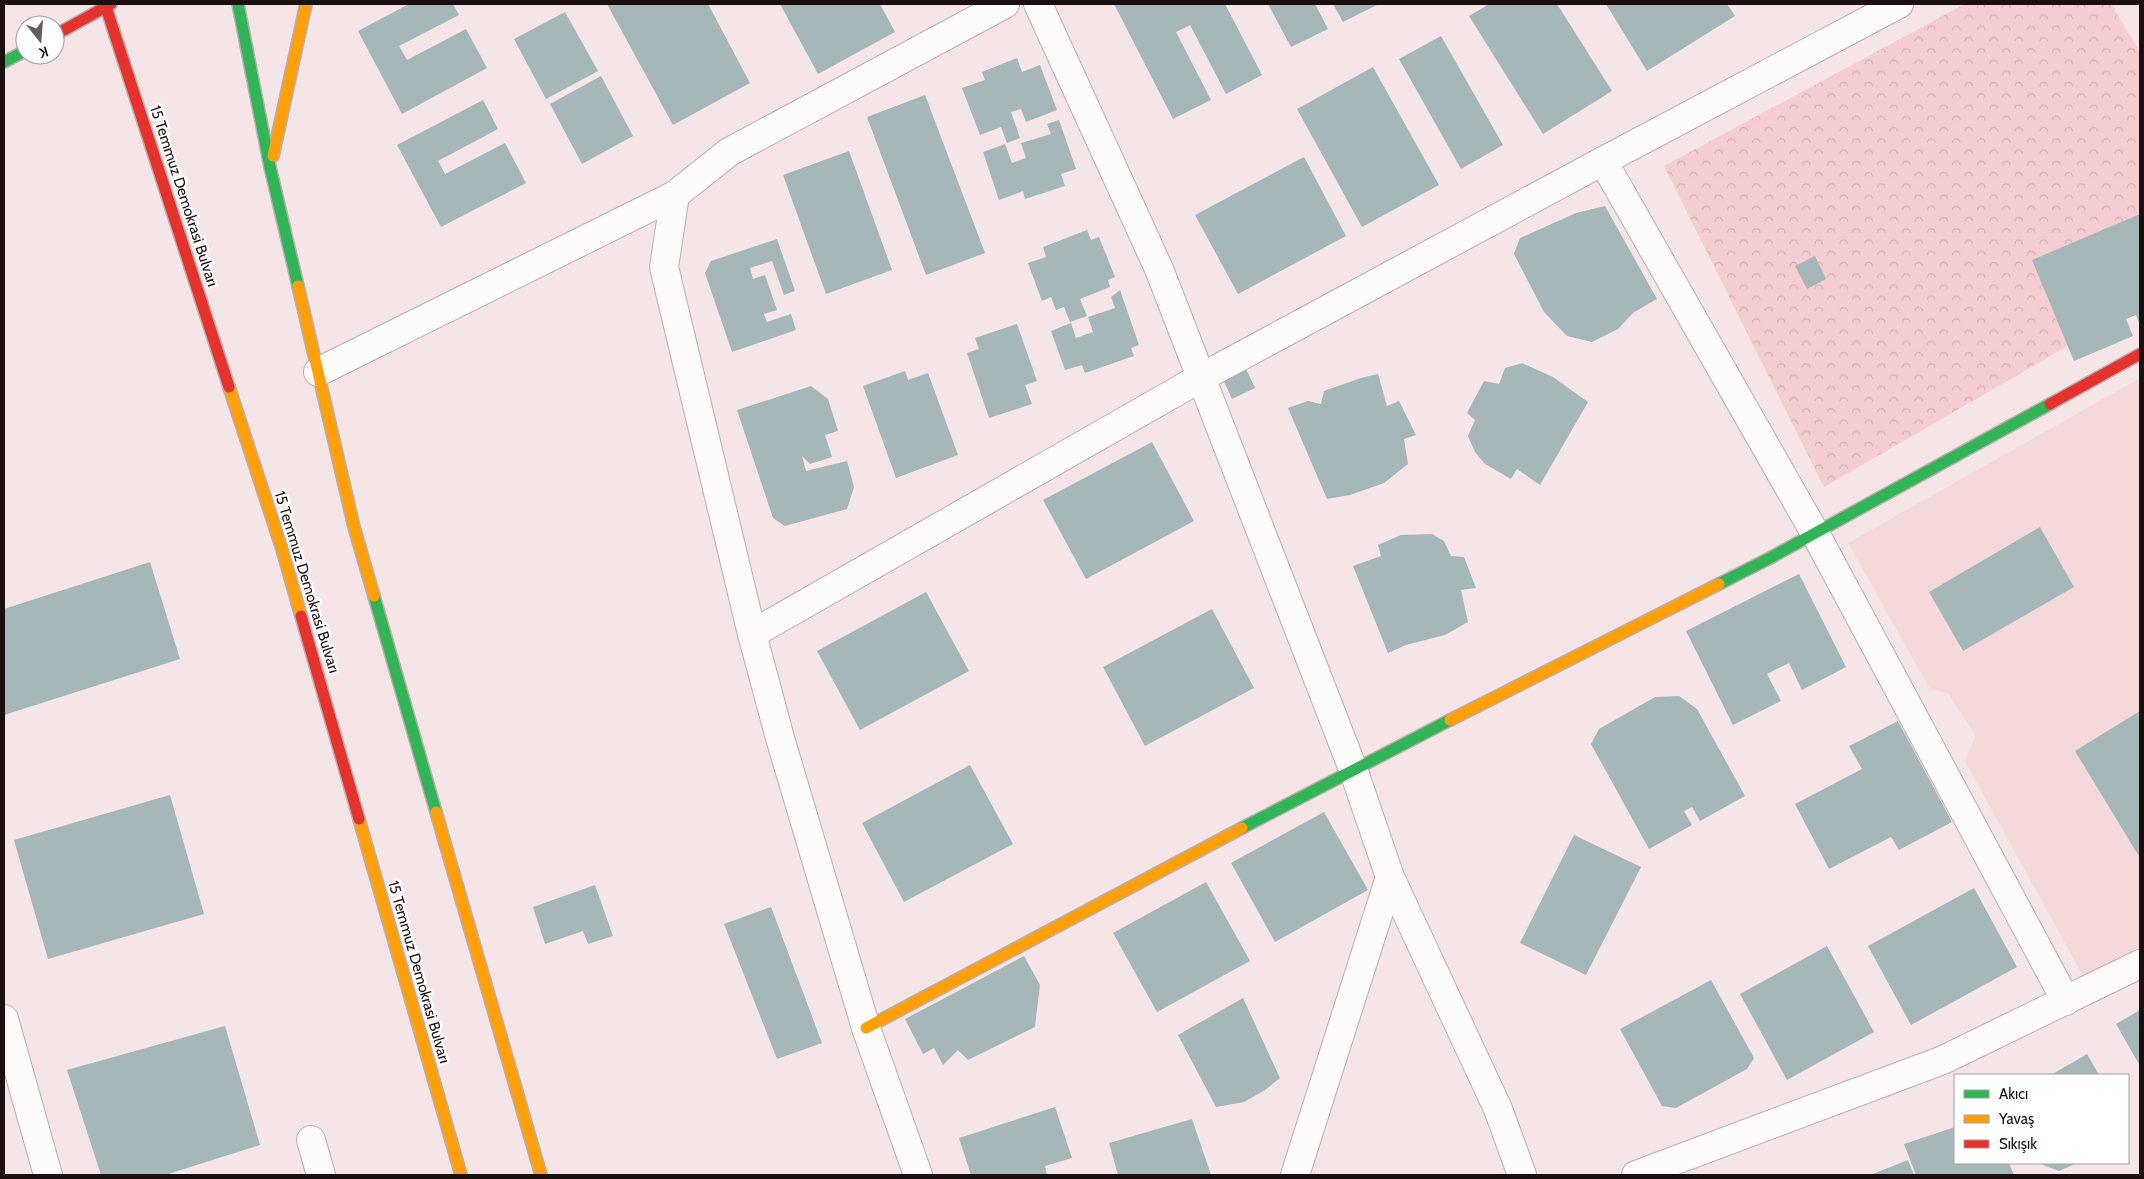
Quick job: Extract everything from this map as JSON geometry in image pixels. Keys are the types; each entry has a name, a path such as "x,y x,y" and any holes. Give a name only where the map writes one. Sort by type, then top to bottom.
{"main road":[{"path":"238,4 270,167 354,527 541,1175"},
{"path":"270,167 306,4"},
{"path":"65,29 108,5"},
{"name":"15 Temmuz Demokrasi Bulvarı","path":"108,5 282,549 461,1175"},
{"path":"866,1028 1353,769 1815,533 2140,354"}],"street":[{"path":"318,372 675,195 729,152 1005,4"},
{"path":"1038,4 1159,269 1353,769 1390,877 1498,1109 1522,1175"},
{"path":"752,634 1202,377 1899,4"},
{"path":"1603,161 1815,533 2066,1001"},
{"path":"675,195 664,267 752,634 780,738 866,1028 918,1175"},
{"path":"1295,1175 1390,877"},
{"path":"1636,1175 1943,1060 2140,964"},
{"path":"4,1020 9,1063 48,1175"},
{"path":"311,1140 321,1175"}],"shaded area":[{"path":"2140,378 2140,950 2083,976 1965,761 1976,736 1948,693 1930,689 1848,543"}],"green space":[{"path":"1965,4 2111,4 2140,52 2140,304 1824,487 1664,166"}],"building":[{"path":"409,4 453,4 459,15 399,46 407,60 466,29 487,68 402,114 358,31"},
{"path":"607,4 708,4 750,83 673,125"},
{"path":"780,4 880,4 895,32 818,74"},
{"path":"1114,4 1225,4 1262,75 1226,94 1190,25 1176,32 1211,100 1173,119"},
{"path":"1268,4 1315,4 1328,29 1291,47"},
{"path":"1333,4 1379,4 1343,22"},
{"path":"1489,4 1557,4 1612,91 1543,134 1469,16"},
{"path":"1606,4 1727,4 1735,16 1647,71"},
{"path":"565,12 598,71 546,99 514,39"},
{"path":"1441,36 1503,145 1461,169 1399,59"},
{"path":"1017,58 1022,72 1040,65 1057,110 1026,122 1021,109 1011,112 1020,138 1007,143 1001,127 980,135 962,88 985,80 982,72"},
{"path":"1373,67 1439,185 1362,227 1297,109"},
{"path":"601,76 633,136 582,164 550,104"},
{"path":"925,95 985,253 926,275 867,117"},
{"path":"483,100 498,129 438,161 445,174 505,143 526,183 441,227 397,145"},
{"path":"1059,120 1076,169 1061,174 1065,186 1025,199 1023,191 999,200 983,152 1005,144 1012,163 1026,158 1021,143 1051,134 1047,124"},
{"path":"849,151 892,270 826,294 783,175"},
{"path":"1304,157 1346,236 1238,294 1195,215"},
{"path":"1605,206 1657,299 1634,312 1618,329 1592,342 1567,336 1544,312 1514,254 1520,238 1576,213"},
{"path":"2140,214 2140,325 2136,315 2126,319 2133,336 2074,361 2032,260"},
{"path":"1087,230 1091,240 1099,237 1115,277 1108,280 1110,287 1080,299 1087,316 1070,322 1064,307 1056,310 1051,297 1042,301 1028,263 1046,257 1043,247"},
{"path":"777,239 795,291 784,295 772,261 750,268 753,279 765,275 777,310 764,314 767,322 791,314 796,330 732,352 705,273 711,261"},
{"path":"1815,256 1826,279 1807,289 1795,266"},
{"path":"1120,290 1139,345 1131,348 1134,356 1085,373 1082,365 1065,370 1051,331 1071,323 1076,338 1093,332 1088,317 1115,308 1111,297"},
{"path":"1017,324 1037,381 1025,385 1032,404 989,418 967,353 979,349 975,338"},
{"path":"1243,363 1255,388 1232,399 1220,373"},
{"path":"1522,363 1553,377 1588,402 1540,485 1517,469 1511,479 1485,464 1475,452 1468,436 1475,420 1467,413 1484,381 1499,384 1505,368"},
{"path":"905,371 908,380 928,373 958,455 896,478 863,386"},
{"path":"1378,374 1387,406 1399,401 1416,435 1404,439 1408,464 1384,483 1350,495 1327,499 1288,408 1308,401 1321,404 1324,391"},
{"path":"811,386 828,399 838,431 825,435 832,457 810,464 802,456 806,471 847,461 854,487 847,509 785,526 773,518 737,410"},
{"path":"1152,442 1194,521 1086,579 1043,500"},
{"path":"2040,527 2074,587 1963,651 1929,592"},
{"path":"1432,534 1444,541 1451,556 1464,557 1476,588 1461,590 1468,622 1445,635 1406,645 1388,653 1353,566 1381,556 1378,545 1401,535"},
{"path":"150,562 180,659 4,715 4,609"},
{"path":"1799,574 1846,667 1802,690 1789,663 1767,674 1781,701 1733,725 1686,631"},
{"path":"926,592 969,671 860,730 817,651"},
{"path":"1212,609 1254,688 1145,746 1103,667"},
{"path":"1679,696 1697,709 1745,796 1700,821 1692,807 1684,811 1692,825 1649,849 1591,744 1599,729 1655,697"},
{"path":"2140,711 2140,858 2075,751"},
{"path":"1898,721 1952,822 1899,850 1891,837 1829,869 1795,804 1862,769 1849,746"},
{"path":"970,765 1013,844 904,902 862,823"},
{"path":"170,795 204,914 48,959 14,840"},
{"path":"1324,812 1368,890 1275,942 1231,863"},
{"path":"1574,835 1641,867 1586,975 1520,943"},
{"path":"1206,882 1250,961 1157,1012 1113,933"},
{"path":"595,885 613,936 588,944 583,931 545,944 533,907"},
{"path":"1974,888 2017,967 1911,1025 1868,946"},
{"path":"771,907 822,1043 777,1059 724,924"},
{"path":"1827,946 1874,1032 1787,1080 1740,994"},
{"path":"1024,956 1040,985 1035,1027 968,1060 958,1050 943,1065 934,1048 923,1054 905,1019"},
{"path":"1711,980 1754,1058 1747,1069 1676,1108 1662,1106 1620,1029"},
{"path":"1243,998 1280,1078 1265,1090 1244,1102 1216,1107 1178,1035"},
{"path":"2140,1010 2140,1066 2116,1024"},
{"path":"225,1026 260,1145 165,1175 101,1175 67,1070"},
{"path":"2087,1054 2098,1074 2053,1074"},
{"path":"1055,1107 1072,1158 1045,1166 1047,1175 971,1175 959,1138"},
{"path":"1192,1119 1211,1175 1118,1175 1109,1143"},
{"path":"1954,1127 1954,1164 2009,1164 2014,1175 1916,1175 1904,1144"},
{"path":"1908,1160 1914,1175 1870,1175"},
{"path":"2042,1164 2075,1164 2059,1171"}],"traffic: fast":[{"path":"238,4 270,167 298,286"},
{"path":"4,62 15,56"},
{"path":"1719,584 2050,404"},
{"path":"374,596 436,812"},
{"path":"1242,828 1450,720"}],"traffic: slow":[{"path":"273,156 306,4"},
{"path":"298,286 354,527 374,596"},
{"path":"229,387 282,549 301,616"},
{"path":"1450,720 1719,584"},
{"path":"436,812 541,1175"},
{"path":"359,819 461,1175"},
{"path":"866,1028 1242,828"}],"traffic: jam":[{"path":"105,4 229,387"},
{"path":"65,29 111,4"},
{"path":"2050,404 2140,354"},
{"path":"301,616 359,819"}]}
